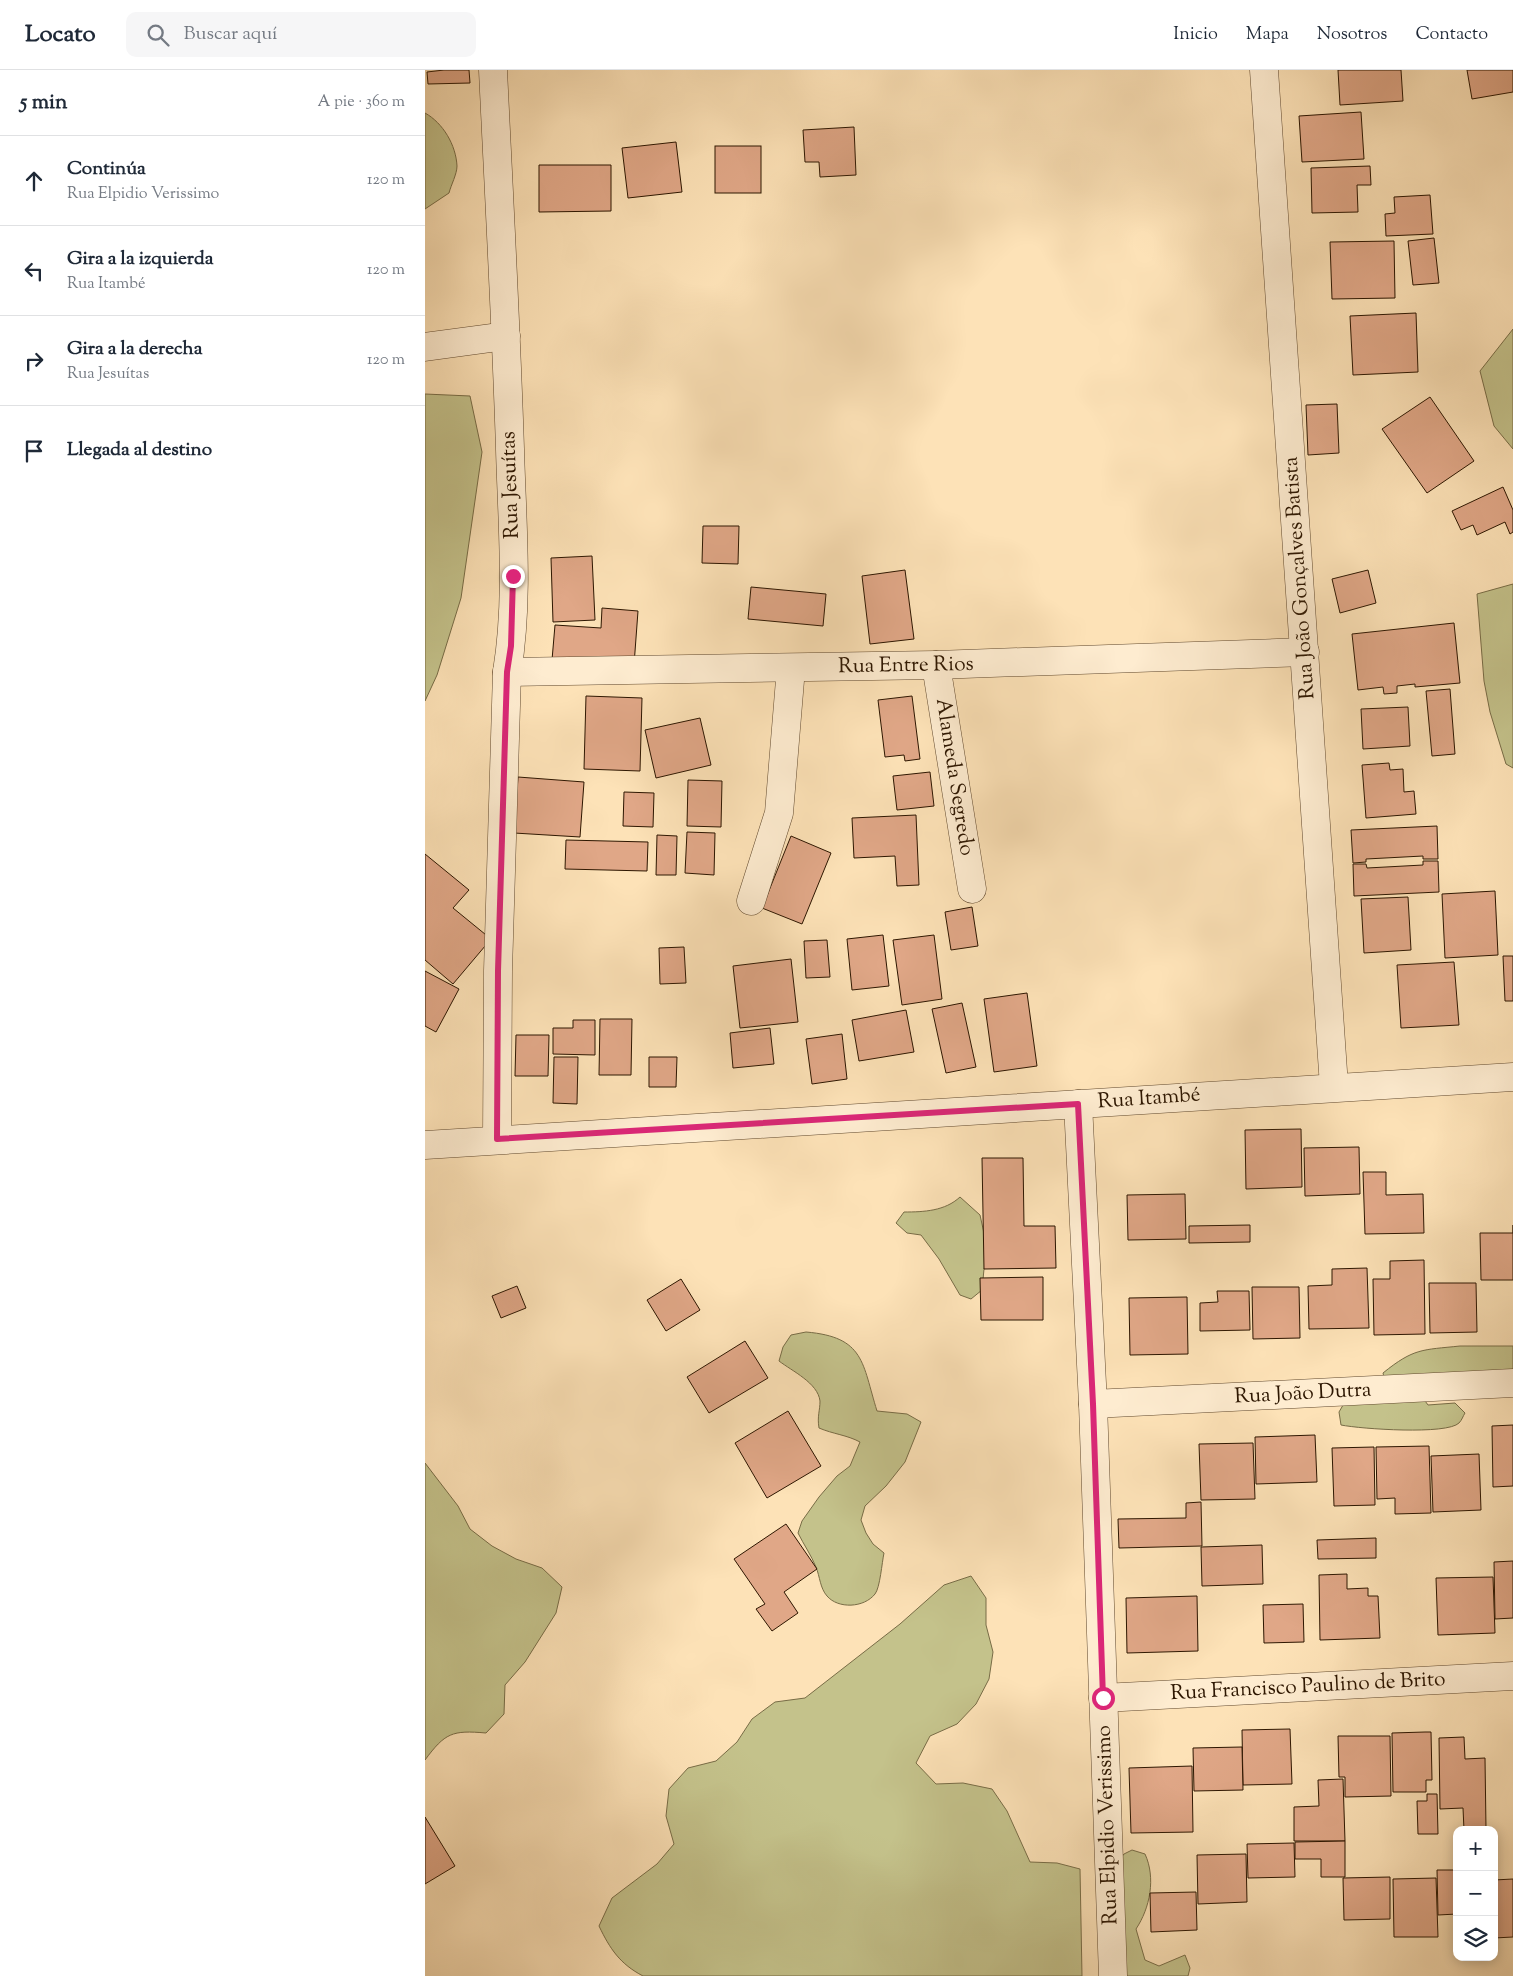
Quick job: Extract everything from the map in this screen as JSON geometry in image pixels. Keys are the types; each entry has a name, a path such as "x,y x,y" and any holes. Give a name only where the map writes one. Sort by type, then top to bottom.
{"street":[{"name":"Rua Jesuítas","path":"493,70 506,336 513,576 511,646 507,672 498,980 497,1139"},
{"name":"Rua João Gonçalves Batista","path":"1265,70 1333,1086"},
{"path":"425,346 506,336"},
{"name":"Rua Entre Rios","path":"507,672 936,665 1305,652"},
{"name":"Alameda Segredo","path":"936,665 972,889"},
{"path":"751,901 779,813 791,668"},
{"name":"Rua Itambé","path":"425,1145 1333,1086 1513,1077"},
{"name":"Rua Elpidio Verissimo","path":"1078,1104 1093,1404 1113,1976"},
{"name":"Rua João Dutra","path":"1093,1404 1513,1383"},
{"name":"Rua Francisco Paulino de Brito","path":"1103,1698 1513,1676"}],"shaded area":[{"path":"425,113 432,117 447,135 454,150 457,166 449,193 425,209"},
{"path":"1513,329 1513,449 1494,426 1480,371"},
{"path":"425,394 470,396 482,452 461,598 437,675 425,701"},
{"path":"1513,584 1513,768 1506,764 1490,712 1484,681 1477,594"},
{"path":"960,1197 980,1215 989,1256 984,1269 982,1290 971,1299 960,1295 939,1259 921,1235 907,1233 896,1223 904,1212 941,1208"},
{"path":"806,1332 840,1340 858,1355 868,1379 877,1411 907,1414 921,1422 905,1462 886,1486 865,1506 861,1520 866,1533 873,1544 884,1553 877,1591 870,1599 858,1604 844,1605 827,1596 821,1586 814,1563 798,1533 802,1521 819,1497 837,1476 850,1466 860,1442 819,1428 820,1401 815,1389 810,1383 779,1361 783,1347 791,1335"},
{"path":"1460,1346 1513,1346 1513,1379 1420,1394 1428,1405 1455,1403 1465,1413 1459,1423 1451,1427 1422,1430 1341,1425 1339,1412 1346,1400 1386,1386 1383,1373 1403,1359 1427,1350"},
{"path":"425,1463 458,1506 470,1529 492,1546 516,1559 542,1568 562,1587 556,1613 525,1662 505,1685 504,1714 486,1733 465,1732 450,1735 438,1744 425,1760"},
{"path":"971,1576 986,1598 986,1625 993,1652 989,1679 976,1704 957,1724 930,1736 916,1763 936,1784 963,1783 992,1789 1007,1811 1030,1862 1057,1863 1080,1869 1082,1976 643,1976 622,1961 607,1942 599,1926 612,1898 657,1864 674,1844 666,1816 669,1789 688,1768 716,1761 737,1742 752,1719 775,1702 805,1698 900,1624 944,1585"},
{"path":"1132,1850 1145,1854 1150,1873 1151,1883 1148,1902 1136,1929 1145,1960 1159,1966 1185,1955 1190,1968 1188,1976 1123,1976 1116,1864 1124,1854"}],"building":[{"path":"469,70 470,83 428,84 427,72"},
{"path":"1338,70 1401,70 1403,101 1340,105"},
{"path":"1467,70 1513,70 1513,92 1472,99"},
{"path":"1361,112 1364,159 1302,162 1299,116"},
{"path":"854,127 856,175 820,177 819,162 805,162 803,130"},
{"path":"676,142 682,192 628,198 622,148"},
{"path":"715,146 761,146 761,193 715,193"},
{"path":"539,165 611,165 611,211 539,212"},
{"path":"1370,166 1371,185 1357,185 1358,212 1312,213 1311,168"},
{"path":"1430,195 1433,234 1386,236 1385,214 1395,213 1394,197"},
{"path":"1434,238 1439,283 1413,285 1408,241"},
{"path":"1394,241 1395,298 1332,299 1330,242"},
{"path":"1416,313 1418,372 1353,375 1350,316"},
{"path":"1430,397 1474,461 1427,493 1382,429"},
{"path":"1337,404 1339,453 1308,455 1306,405"},
{"path":"1503,487 1513,510 1513,532 1510,534 1505,522 1477,535 1473,525 1461,530 1452,511"},
{"path":"703,526 739,526 738,564 702,563"},
{"path":"592,556 595,620 553,622 551,558"},
{"path":"905,570 914,639 870,644 862,576"},
{"path":"1368,570 1376,603 1340,613 1332,579"},
{"path":"751,587 826,594 823,626 748,619"},
{"path":"602,608 638,611 634,665 552,660 555,625 601,628"},
{"path":"1454,623 1460,683 1415,687 1415,684 1397,686 1397,693 1384,694 1383,687 1358,690 1352,634"},
{"path":"1450,689 1455,754 1432,756 1426,691"},
{"path":"586,696 642,698 640,771 584,769"},
{"path":"912,696 920,759 905,761 904,755 885,757 878,700"},
{"path":"1408,707 1410,746 1363,749 1361,709"},
{"path":"700,718 711,765 656,778 645,730"},
{"path":"1389,763 1390,770 1403,769 1404,792 1414,791 1416,814 1366,818 1362,765"},
{"path":"930,772 934,806 897,810 893,776"},
{"path":"518,777 584,782 580,837 514,833"},
{"path":"688,780 722,781 721,827 687,826"},
{"path":"624,792 654,793 653,827 623,826"},
{"path":"916,815 919,885 897,886 895,856 854,858 852,818"},
{"path":"1437,826 1438,859 1423,859 1423,856 1366,859 1366,862 1353,863 1351,830"},
{"path":"687,832 715,833 714,875 685,873"},
{"path":"657,835 677,836 676,875 656,875"},
{"path":"791,836 831,853 802,924 762,908"},
{"path":"566,840 648,842 647,871 565,869"},
{"path":"425,854 469,890 453,908 491,939 453,984 425,960"},
{"path":"1423,861 1438,861 1439,892 1354,896 1353,864 1366,864 1367,868 1423,865"},
{"path":"1495,891 1498,955 1445,958 1442,894"},
{"path":"1408,897 1411,950 1364,953 1361,899"},
{"path":"972,907 978,946 951,950 945,912"},
{"path":"883,935 889,986 852,990 847,939"},
{"path":"934,935 942,999 902,1005 893,940"},
{"path":"827,940 830,977 806,978 804,941"},
{"path":"684,947 686,983 660,984 659,948"},
{"path":"1503,956 1513,956 1513,1001 1505,1001"},
{"path":"791,959 798,1022 740,1028 733,966"},
{"path":"1454,962 1459,1025 1401,1028 1397,965"},
{"path":"425,971 459,989 436,1032 425,1026"},
{"path":"1027,993 1037,1066 994,1072 984,999"},
{"path":"962,1003 976,1067 946,1073 932,1009"},
{"path":"906,1010 914,1052 859,1061 852,1020"},
{"path":"600,1019 632,1019 631,1075 599,1075"},
{"path":"573,1020 595,1020 595,1055 553,1054 553,1028 573,1028"},
{"path":"770,1028 774,1064 733,1068 730,1033"},
{"path":"842,1034 847,1079 812,1084 806,1039"},
{"path":"516,1035 549,1035 548,1076 515,1076"},
{"path":"554,1057 578,1057 577,1104 553,1103"},
{"path":"649,1057 677,1057 676,1087 649,1087"},
{"path":"1301,1129 1302,1187 1246,1189 1245,1130"},
{"path":"1359,1147 1360,1194 1305,1196 1304,1148"},
{"path":"982,1158 1023,1158 1024,1226 1055,1226 1056,1268 984,1269"},
{"path":"1363,1172 1386,1172 1386,1195 1423,1194 1424,1233 1365,1234"},
{"path":"1185,1194 1186,1239 1128,1240 1127,1195"},
{"path":"1250,1225 1250,1242 1189,1243 1189,1226"},
{"path":"1480,1233 1513,1233 1513,1280 1481,1280"},
{"path":"1424,1260 1425,1334 1374,1335 1373,1279 1390,1279 1390,1261"},
{"path":"1367,1268 1369,1328 1309,1329 1308,1286 1332,1285 1332,1269"},
{"path":"1043,1277 1043,1320 981,1320 980,1278"},
{"path":"681,1279 700,1310 666,1331 647,1300"},
{"path":"1429,1283 1476,1283 1477,1332 1430,1333"},
{"path":"517,1286 526,1308 501,1318 492,1296"},
{"path":"1252,1287 1299,1287 1300,1338 1253,1339"},
{"path":"1217,1291 1249,1291 1250,1330 1200,1331 1200,1303 1218,1302"},
{"path":"1187,1297 1188,1354 1130,1355 1129,1298"},
{"path":"745,1341 768,1378 709,1413 687,1377"},
{"path":"788,1411 821,1466 767,1498 735,1443"},
{"path":"1513,1425 1513,1486 1493,1487 1492,1426"},
{"path":"1315,1435 1317,1482 1256,1484 1255,1437"},
{"path":"1253,1443 1255,1499 1201,1500 1199,1444"},
{"path":"1429,1446 1431,1513 1395,1514 1395,1498 1377,1499 1376,1447"},
{"path":"1374,1447 1375,1505 1334,1506 1332,1448"},
{"path":"1479,1454 1481,1510 1433,1512 1431,1456"},
{"path":"1201,1502 1202,1546 1119,1548 1118,1519 1186,1518 1186,1503"},
{"path":"786,1524 817,1569 784,1592 798,1613 772,1631 756,1609 765,1604 734,1559"},
{"path":"1376,1538 1376,1558 1318,1559 1317,1540"},
{"path":"1262,1545 1263,1584 1202,1586 1201,1547"},
{"path":"1513,1561 1513,1618 1495,1619 1494,1562"},
{"path":"1347,1574 1347,1589 1368,1588 1368,1596 1378,1596 1380,1638 1320,1640 1319,1575"},
{"path":"1493,1577 1495,1633 1438,1635 1436,1578"},
{"path":"1197,1596 1198,1651 1127,1653 1126,1598"},
{"path":"1303,1604 1304,1642 1264,1643 1263,1605"},
{"path":"1290,1729 1292,1784 1243,1785 1242,1730"},
{"path":"1431,1732 1432,1780 1426,1780 1426,1792 1393,1792 1392,1733"},
{"path":"1338,1736 1390,1736 1391,1796 1345,1797 1345,1777 1339,1777"},
{"path":"1464,1737 1465,1759 1485,1758 1486,1826 1464,1826 1463,1808 1440,1809 1439,1738"},
{"path":"1242,1747 1243,1790 1194,1791 1193,1748"},
{"path":"1192,1766 1193,1832 1131,1833 1129,1768"},
{"path":"1343,1779 1345,1841 1294,1841 1294,1807 1319,1806 1318,1780"},
{"path":"1427,1794 1437,1794 1438,1834 1418,1834 1417,1801 1427,1801"},
{"path":"425,1817 455,1866 425,1884"},
{"path":"1345,1841 1345,1877 1321,1877 1321,1859 1295,1859 1295,1842"},
{"path":"1294,1843 1295,1877 1248,1878 1247,1844"},
{"path":"1246,1854 1247,1902 1198,1904 1197,1855"},
{"path":"1437,1870 1453,1870 1453,1914 1438,1915"},
{"path":"1390,1877 1390,1919 1344,1920 1343,1878"},
{"path":"1436,1878 1438,1937 1394,1937 1393,1879"},
{"path":"1513,1879 1513,1937 1498,1938 1498,1880"},
{"path":"1196,1892 1197,1930 1151,1932 1150,1893"}],"route":[{"path":"513,576 511,646 507,672 498,971 497,1139 1078,1104 1093,1404 1103,1698"}]}
